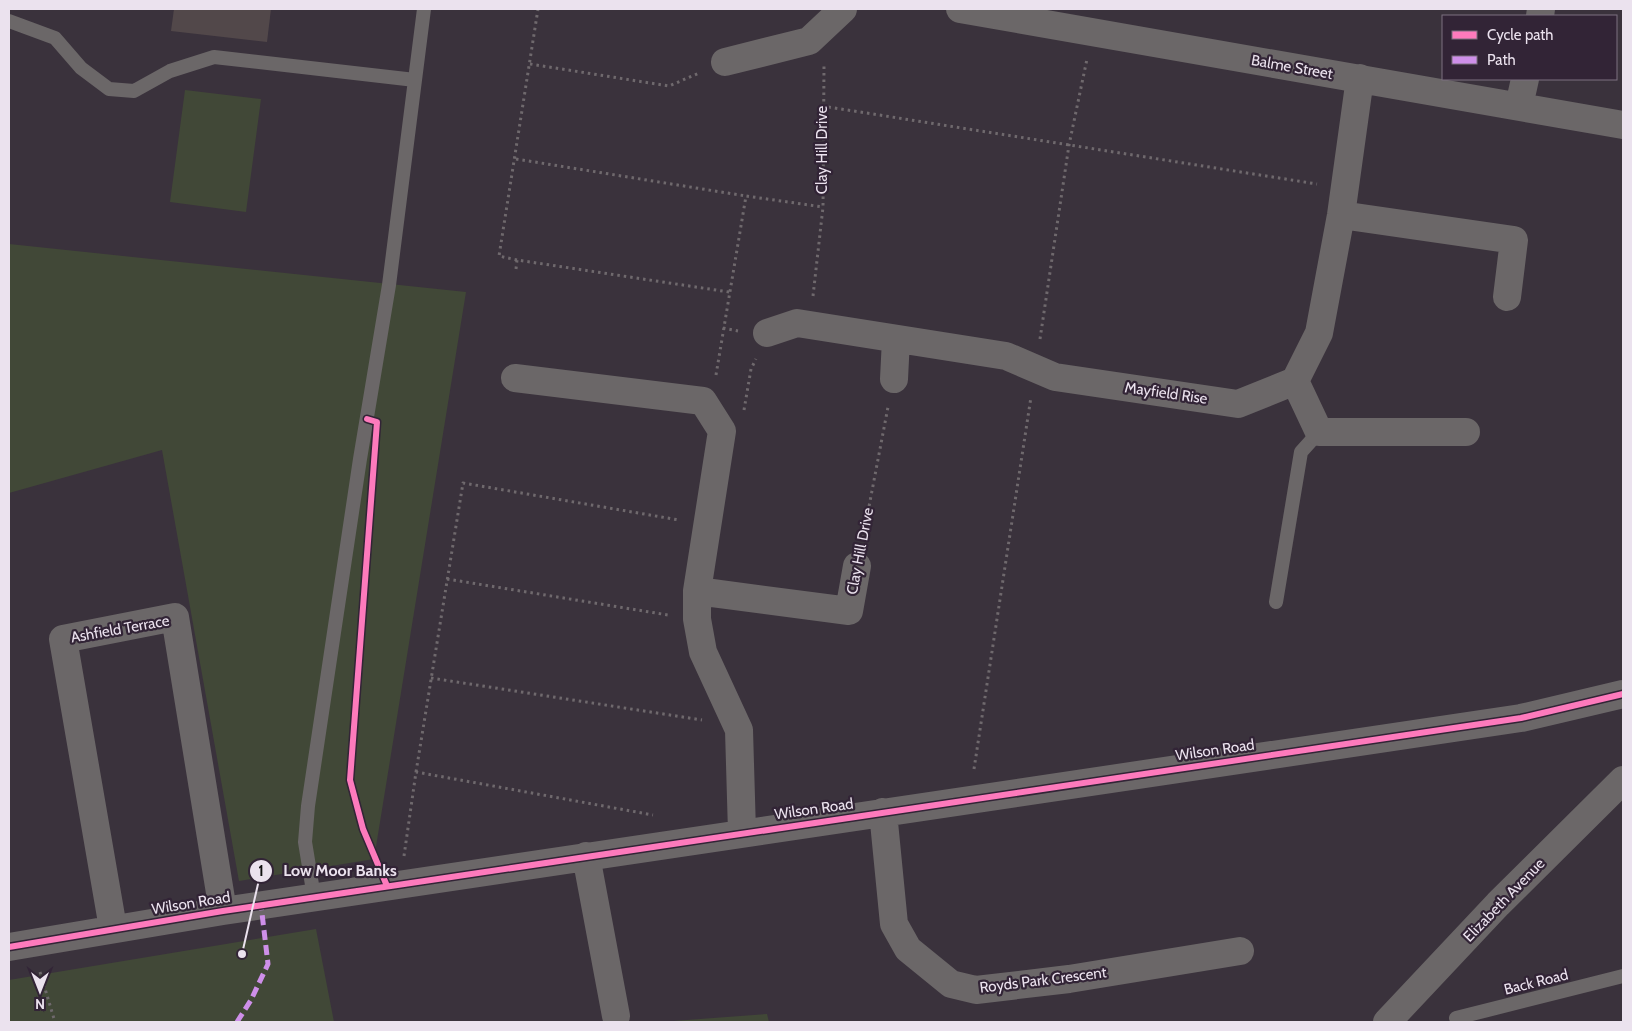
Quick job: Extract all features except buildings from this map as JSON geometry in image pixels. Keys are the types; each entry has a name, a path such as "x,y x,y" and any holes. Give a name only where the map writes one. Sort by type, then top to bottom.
{"street":[{"path":"725,62 810,41 842,9"},
{"name":"Balme Street","path":"971,10 1082,23 1360,78 1623,124"},
{"path":"1360,78 1341,215 1320,333 1295,381 1320,432 1466,432"},
{"path":"1519,106 1525,80"},
{"path":"1341,215 1514,240 1507,297"},
{"path":"767,333 797,323 1006,356 1035,368"},
{"path":"894,379 896,339"},
{"name":"Mayfield Rise","path":"1035,368 1055,377 1238,404 1295,381"},
{"path":"515,378 702,401 716,422 707,524 697,591 697,619 703,652 737,725 742,772 742,832"},
{"name":"Clay Hill Drive","path":"697,591 849,611 857,566"},
{"name":"Ashfield Terrace","path":"113,928 62,639 175,617 223,911"},
{"name":"Wilson Road","path":"20,945 113,928 742,832 1522,718 1623,694"},
{"name":"Elizabeth Avenue","path":"1387,1022 1498,904 1623,780"},
{"name":"Royds Park Crescent","path":"883,812 894,924 908,949 951,984 976,990 1069,979 1240,952"},
{"path":"586,856 616,1016"}],"lane":[{"path":"314,897 305,842 308,806 360,458 389,285 424,9"},
{"path":"9,21 55,38 81,68 110,89 134,91 170,72 214,57 415,80"},
{"path":"1276,602 1301,452 1320,432"},
{"name":"Back Road","path":"1456,1018 1623,976"}],"path":[{"path":"538,9 516,159 499,256 729,292"},
{"path":"970,799 1069,144 1082,23"},
{"path":"530,64 669,86 725,62"},
{"path":"822,106 1345,188"},
{"path":"516,159 746,196 823,206"},
{"path":"746,196 729,292 716,422 745,409 751,369 767,333"},
{"path":"516,268 517,260"},
{"path":"400,884 416,772 463,483 707,524"},
{"path":"447,580 697,619"},
{"path":"431,678 737,725"},
{"path":"416,772 656,816"},
{"path":"20,945 56,1022"}],"green space":[{"path":"185,90 261,99 246,212 170,202"},
{"path":"9,244 466,292 374,859 239,881 162,450 9,493"},
{"path":"316,929 334,1022 9,1022 9,980"},
{"path":"767,1014 769,1022 660,1022"}],"marked path":[{"path":"237,1022 251,1000 268,964 261,905"}],"cycle path":[{"path":"367,419 377,422 350,780 363,829 387,886"},
{"path":"9,947 223,911 1521,718 1623,694"}],"place":[{"name":"Low Moor Banks","path":"242,954"}]}
